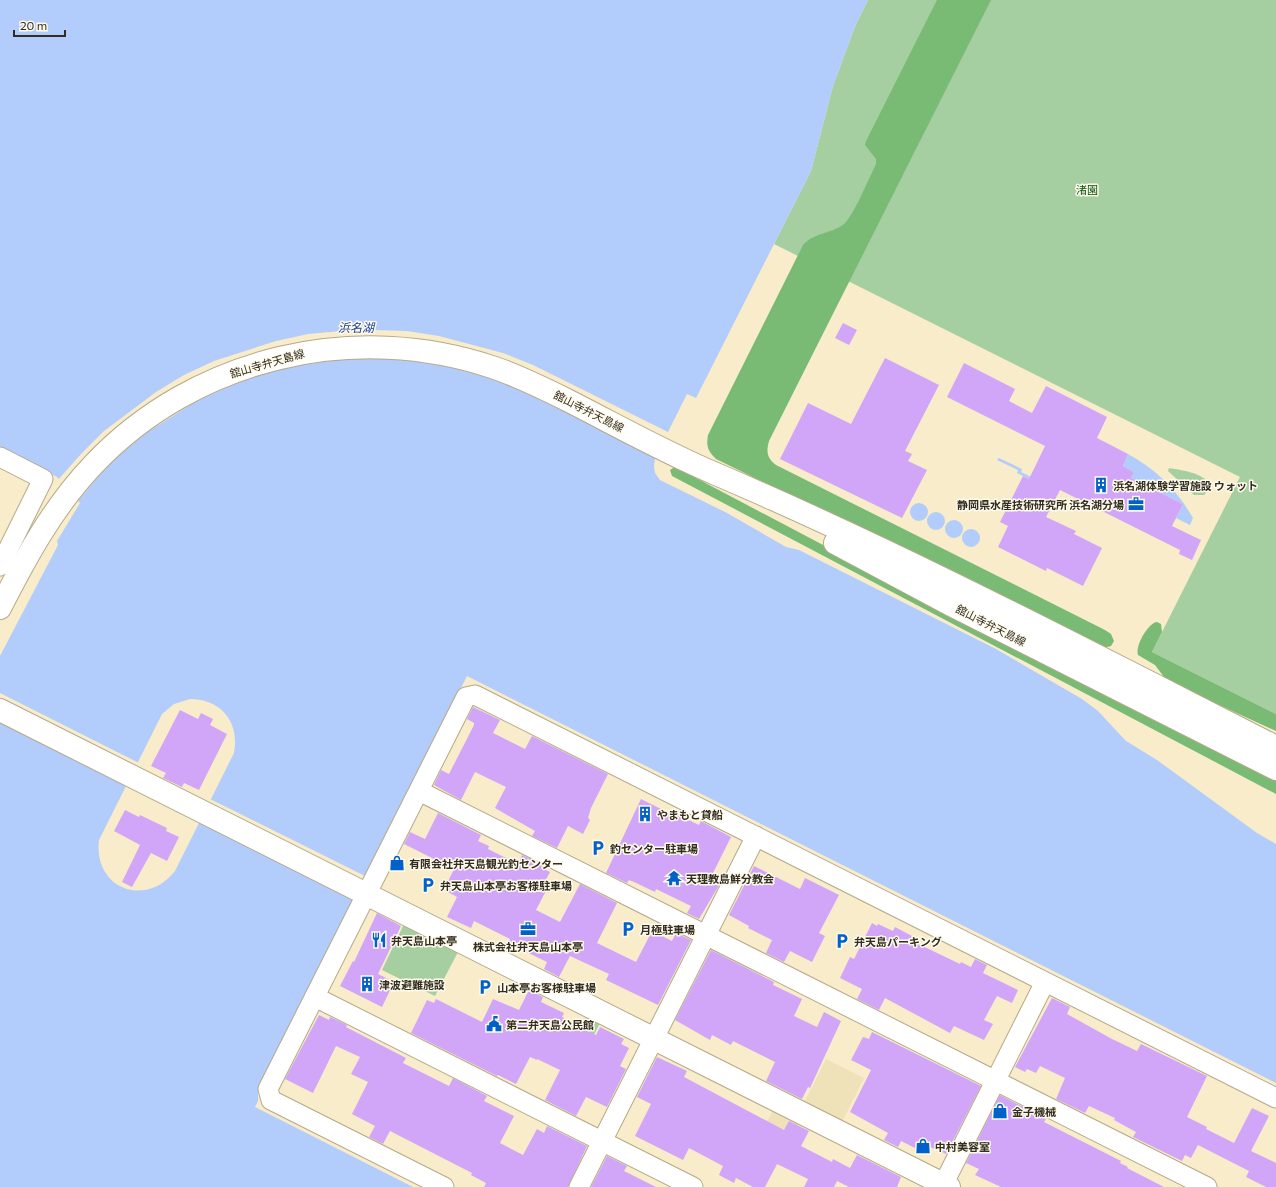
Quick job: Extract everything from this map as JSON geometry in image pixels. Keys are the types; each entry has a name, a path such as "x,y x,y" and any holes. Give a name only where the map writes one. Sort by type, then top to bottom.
{"main road":[{"name":"舘山寺弁天島線","path":"0,608 31,549 68,496 93,465 115,444 152,415 192,390 221,376 258,363 311,351 342,347 389,347 436,352 497,368 526,380 711,472 770,497 962,588 1276,747"},
{"name":"舘山寺弁天島線","path":"711,472 765,506 953,606 1276,769"},
{"path":"0,710 654,1038 945,1186"}],"street":[{"path":"0,457 43,479 0,566"},
{"path":"444,1187 270,1100 268,1089 364,893 419,791 466,697 474,695 1276,1098"},
{"path":"419,791 1207,1187"},
{"path":"579,1187 756,836"},
{"path":"945,1186 995,1080 1045,982"},
{"path":"314,997 693,1187"}],"shaded area":[{"path":"826,1059 864,1078 842,1122 804,1103"},
{"path":"773,1110 799,1123 775,1169 749,1156"}],"green space":[{"name":"渚園","path":"868,0 1276,0 1276,714 1152,652 1240,477 774,244 811,171 833,86 856,24"},
{"path":"937,0 991,0 769,441 768,454 776,465 1105,630 1111,634 1114,641 1111,646 1104,648 716,459 709,451 707,443 708,435 803,245 818,235 834,230 844,224 857,205 876,164 876,159 865,145 866,141"},
{"path":"677,468 950,612 1276,776 1276,794 672,476 670,470"},
{"path":"1169,468 1192,473 1202,477 1209,484 1208,491 1204,495 1194,495 1168,471"},
{"path":"1157,622 1161,624 1162,632 1152,652 1276,714 1276,731 1167,681 1155,665 1138,655 1138,646 1140,641 1150,626"},
{"path":"404,924 458,952 435,996 382,970"},
{"path":"586,1016 600,1023 581,1060 567,1053"}],"water":[{"name":"浜名湖","path":"0,0 868,0 856,24 833,86 811,171 696,398 687,394 655,458 655,473 660,480 727,513 786,547 799,550 996,649 1082,699 1098,711 1126,741 1157,760 1257,833 1276,844 1276,1083 467,676 258,1088 258,1101 255,1107 413,1187 0,1187 0,656 58,545 57,541 80,503 57,477 0,448","holes":["190,699 211,703 219,708 226,714 231,722 234,731 234,753 175,871 163,883 150,889 136,891 124,888 112,881 104,870 99,857 99,840 162,714 174,704"]},
{"path":"1128,454 1157,474 1180,498 1193,518 1190,525 1176,518 1183,504 1131,478 1134,472 1123,466"},
{"path":"999,458 1022,469 1021,472 1050,486 1052,490 1017,473 1018,470 997,460"},
{"path":"919,503 925,506 928,512 925,518 919,521 913,518 910,512 913,506"},
{"path":"936,512 942,515 945,521 942,527 936,530 930,527 927,521 930,515"},
{"path":"954,520 960,523 963,529 960,535 954,538 948,535 945,529 948,523"},
{"path":"971,529 977,532 980,538 977,544 971,547 965,544 962,538 965,532"}],"pier":[{"path":"374,330 407,331 439,336 503,353 533,365 670,433 657,458 521,390 493,379 434,363 374,358 343,359 283,368 254,376 198,400 146,433 123,452 101,473 77,502 57,481 104,431 156,392 184,375 214,361 276,341 308,334"},
{"path":"0,693 139,763 128,784 0,720"},
{"path":"210,799 367,877 356,899 199,820"}],"building":[{"path":"843,323 857,330 849,345 835,338"},
{"path":"885,358 939,385 905,451 912,454 908,461 927,470 902,518 780,459 808,403 851,424"},
{"name":"浜名湖体験学習施設 ウォット","path":"964,363 1015,389 1009,401 1032,413 1046,386 1107,417 1097,438 1128,454 1123,466 1134,472 1131,478 1183,504 1172,526 1201,540 1192,560 1179,554 1180,550 1060,490 1046,517 1076,531 1074,534 1102,548 1083,586 1047,568 1046,571 998,547 1008,526 1000,522 1023,476 1029,479 1045,446 947,397"},
{"path":"473,707 500,720 493,733 525,749 532,736 608,774 591,808 588,818 590,820 583,834 568,826 557,848 532,836 535,831 495,808 506,787 475,772 461,800 434,785 441,770 449,774 474,725 474,723 467,719"},
{"path":"180,710 198,719 201,713 213,719 210,725 227,734 199,790 184,783 182,787 163,778 166,773 151,766"},
{"path":"641,799 671,814 672,812 699,825 701,821 731,837 711,877 721,882 699,919 687,913 691,906 656,889 655,892 629,880 627,883 606,873"},
{"path":"125,810 139,817 140,815 167,828 166,831 179,837 167,861 151,853 132,887 122,882 140,845 114,831"},
{"path":"438,813 481,835 478,841 489,846 488,849 518,864 522,855 547,867 546,870 550,872 544,883 549,885 536,910 560,922 580,884 617,903 597,943 636,962 652,931 672,941 676,933 691,940 658,1005 606,980 609,974 570,956 559,977 544,969 547,962 508,943 510,939 474,921 471,928 447,917 457,897 444,890 454,869 404,844 410,832 425,839"},
{"path":"754,866 800,889 805,878 839,895 819,933 825,936 812,962 790,951 784,962 766,953 772,940 748,928 749,926 729,915"},
{"path":"377,913 401,926 378,974 394,982 382,1007 340,986 353,961 354,962"},
{"path":"872,923 877,926 878,924 893,931 895,927 912,936 910,940 960,964 961,962 971,967 975,959 987,965 983,973 1018,990 1012,1003 997,996 984,1020 993,1024 984,1040 954,1026 950,1033 885,998 879,1010 857,999 862,989 840,978 850,957 854,959"},
{"path":"711,950 774,982 773,985 802,999 794,1016 817,1027 824,1012 841,1021 810,1088 808,1087 802,1099 766,1081 775,1062 733,1041 731,1045 712,1035 710,1040 675,1020"},
{"path":"529,990 543,997 541,1002 564,1013 562,1017 596,1035 600,1027 624,1039 621,1044 629,1048 620,1066 626,1069 607,1107 586,1097 576,1116 545,1100 560,1070 537,1059 530,1057 516,1084 411,1033 427,1000 434,1003 436,999 482,1022 493,999 519,1010"},
{"path":"1052,998 1070,1007 1067,1014 1112,1039 1137,1051 1141,1044 1207,1076 1187,1117 1207,1127 1206,1129 1234,1143 1252,1108 1269,1116 1251,1151 1276,1163 1276,1187 1266,1187 1246,1177 1249,1171 1198,1145 1191,1158 1185,1155 1182,1161 1133,1137 1136,1132 1114,1120 1115,1118 1089,1106 1085,1113 1056,1099 1065,1078 1040,1066 1036,1073 1027,1069 1025,1072 1015,1067"},
{"path":"319,1015 329,1020 330,1017 347,1025 346,1027 406,1058 403,1063 449,1086 453,1078 487,1096 484,1101 514,1116 500,1143 523,1155 537,1129 544,1133 547,1126 587,1146 568,1187 484,1187 486,1183 471,1175 472,1173 390,1131 383,1144 369,1137 375,1126 352,1114 368,1082 351,1074 360,1057 336,1046 313,1093 285,1079"},
{"path":"872,1032 981,1086 946,1154 928,1146 925,1153 901,1141 898,1147 884,1140 888,1133 850,1112 871,1070 851,1060 863,1037 869,1039"},
{"path":"657,1057 687,1071 684,1077 784,1130 789,1121 809,1131 801,1146 832,1162 833,1159 850,1168 857,1155 901,1177 897,1187 849,1187 837,1181 834,1187 804,1187 808,1179 777,1164 765,1187 753,1187 736,1178 734,1183 719,1175 723,1166 689,1148 683,1160 635,1136 651,1104 637,1097"},
{"path":"1000,1095 1046,1119 1044,1122 1121,1161 1120,1163 1128,1167 1127,1168 1164,1187 1001,1187 975,1175 979,1169 966,1163"},
{"path":"607,1156 627,1166 624,1171 656,1187 591,1187"}],"place":[{"name":"浜名湖体験学習施設 ウォット","path":"1101,485"},
{"name":"静岡県水産技術研究所 浜名湖分場","path":"1136,504"},
{"name":"やまもと貸船","path":"645,814"},
{"name":"釣センター駐車場","path":"598,848"},
{"name":"有限会社弁天島観光釣センター","path":"397,863"},
{"name":"天理教島鮮分教会","path":"674,878"},
{"name":"弁天島山本亭お客様駐車場","path":"428,885"},
{"name":"株式会社弁天島山本亭","path":"528,929"},
{"name":"月極駐車場","path":"628,929"},
{"name":"弁天島山本亭","path":"379,940"},
{"name":"弁天島パーキング","path":"842,941"},
{"name":"津波避難施設","path":"367,984"},
{"name":"山本亭お客様駐車場","path":"485,987"},
{"name":"第二弁天島公民館","path":"494,1024"},
{"name":"金子機械","path":"1000,1111"},
{"name":"中村美容室","path":"923,1146"}]}
